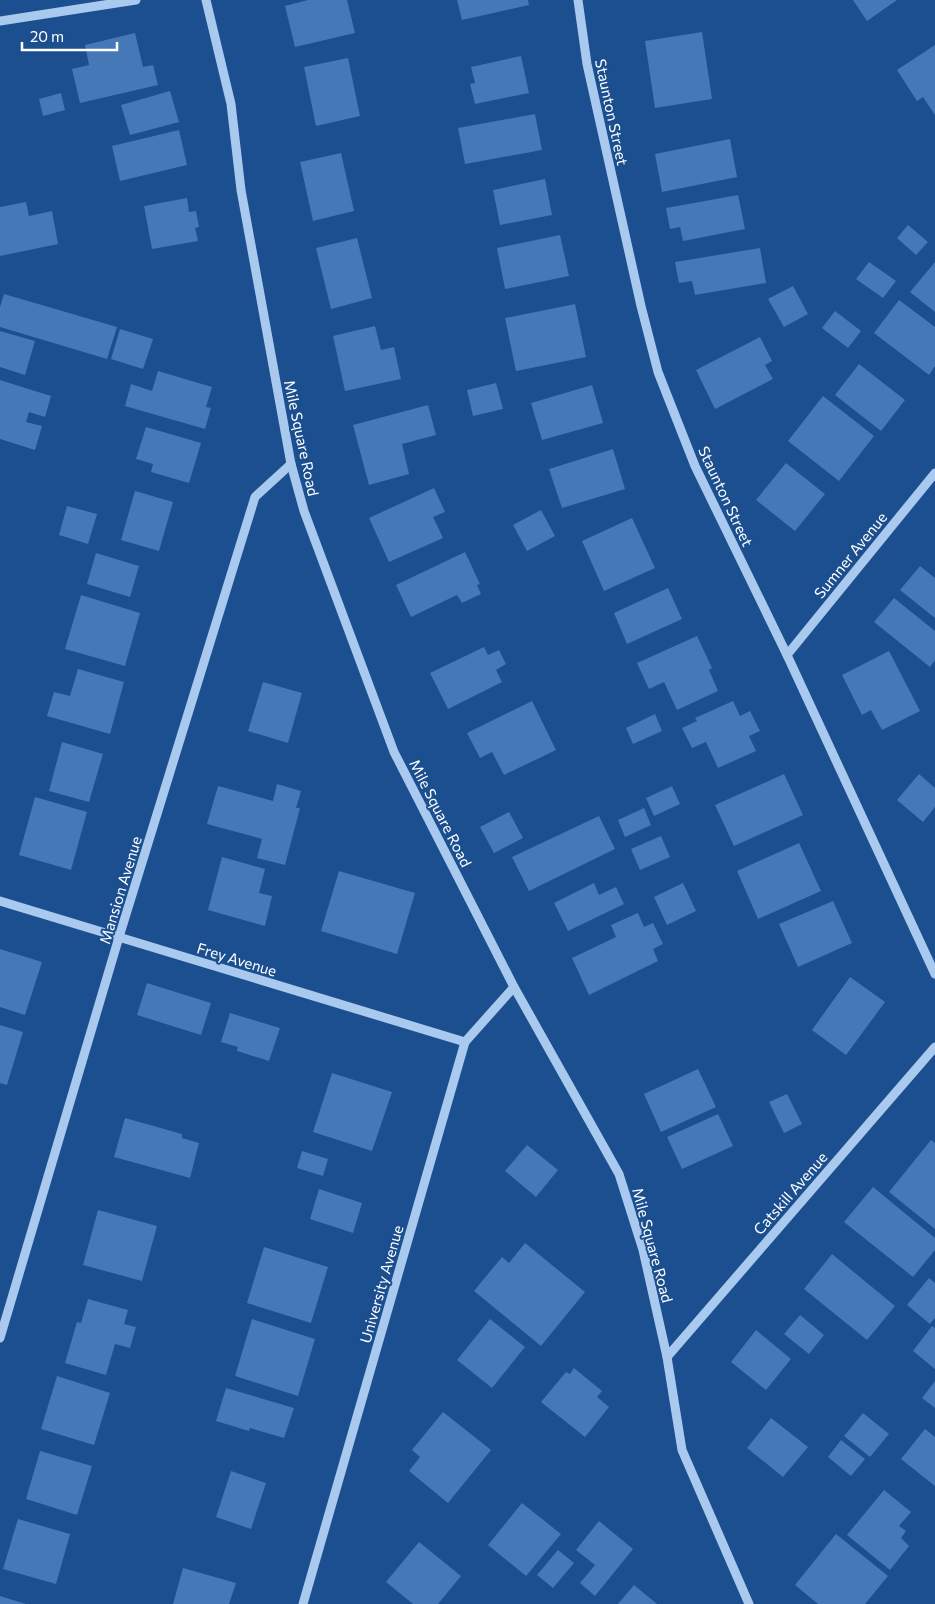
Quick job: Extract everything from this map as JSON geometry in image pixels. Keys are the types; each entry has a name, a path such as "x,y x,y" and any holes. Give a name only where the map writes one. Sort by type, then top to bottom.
{"street":[{"path":"0,21 136,0"},
{"name":"Mile Square Road","path":"206,0 231,104 241,190 291,464 304,511 394,752 514,986 619,1174 643,1250 666,1357 682,1450 749,1604"},
{"name":"Staunton Street","path":"578,0 587,64 641,306 658,372 695,466 787,655 935,974"},
{"name":"Mansion Avenue","path":"0,1338 119,937 256,497 291,464"},
{"name":"Sumner Avenue","path":"787,655 935,473"},
{"name":"Frey Avenue","path":"0,901 465,1042"},
{"name":"University Avenue","path":"303,1604 465,1042 514,986"},
{"name":"Catskill Avenue","path":"666,1357 935,1047"}],"building":[{"path":"308,0 347,0 355,33 295,47 285,6"},
{"path":"457,0 528,0 529,5 462,20"},
{"path":"853,0 897,0 867,21"},
{"path":"702,32 712,99 655,108 645,41"},
{"path":"135,33 143,67 153,65 158,85 80,103 72,69 89,65 85,45"},
{"path":"935,45 935,115 923,97 917,101 897,70"},
{"path":"521,56 529,93 475,104 470,84 475,83 471,67"},
{"path":"348,58 360,116 316,126 304,67"},
{"path":"170,91 179,122 130,135 121,105"},
{"path":"61,93 65,110 43,116 39,99"},
{"path":"535,114 542,150 465,164 458,128"},
{"path":"179,130 187,165 120,181 112,146"},
{"path":"730,139 737,177 662,192 655,154"},
{"path":"341,153 354,211 313,221 300,162"},
{"path":"545,179 552,215 500,225 493,190"},
{"path":"738,195 745,229 683,241 680,227 670,229 666,208"},
{"path":"187,198 189,212 196,211 199,227 195,228 198,241 152,249 144,206"},
{"path":"26,202 29,216 52,211 58,244 0,256 0,207"},
{"path":"908,225 928,242 916,255 897,238"},
{"path":"560,235 569,276 505,289 497,248"},
{"path":"357,238 372,298 331,309 316,248"},
{"path":"760,248 766,283 695,295 692,281 679,283 675,262"},
{"path":"869,262 896,281 883,298 856,279"},
{"path":"935,262 935,312 910,292"},
{"path":"793,286 808,314 784,327 768,299"},
{"path":"4,294 117,327 107,359 0,327 0,307"},
{"path":"899,300 935,327 935,366 929,375 874,333"},
{"path":"575,304 586,357 516,371 505,318"},
{"path":"835,311 861,331 848,348 822,328"},
{"path":"375,326 381,350 394,347 401,379 345,391 333,336"},
{"path":"120,329 153,339 143,369 111,359"},
{"path":"0,331 35,341 25,375 0,367"},
{"path":"760,337 772,361 765,365 773,379 715,409 696,370"},
{"path":"859,364 905,400 881,431 835,395"},
{"path":"158,371 212,387 206,407 211,408 205,429 125,406 131,384 152,391"},
{"path":"0,380 51,396 45,417 29,412 26,422 42,426 35,450 0,439"},
{"path":"496,383 503,409 473,416 467,390"},
{"path":"592,385 603,423 542,440 531,403"},
{"path":"823,396 874,436 839,481 788,441"},
{"path":"428,405 436,435 402,444 409,474 369,485 353,425"},
{"path":"146,427 201,443 189,483 151,472 153,464 136,459"},
{"path":"613,449 625,489 562,508 549,469"},
{"path":"786,463 825,494 795,531 756,500"},
{"path":"434,488 445,512 433,517 443,538 389,562 369,518"},
{"path":"135,491 173,502 159,551 121,540"},
{"path":"67,506 97,514 88,544 59,535"},
{"path":"541,510 555,536 527,551 513,525"},
{"path":"632,518 655,568 604,591 582,541"},
{"path":"465,552 480,584 477,585 481,594 462,603 457,595 411,617 396,585"},
{"path":"96,553 139,566 130,597 87,584"},
{"path":"920,566 935,578 935,618 900,590"},
{"path":"668,588 682,619 627,644 614,613"},
{"path":"81,595 140,613 125,666 65,649"},
{"path":"894,598 935,631 935,660 930,667 874,622"},
{"path":"697,636 712,668 709,670 718,691 677,710 664,682 649,689 637,663"},
{"path":"484,647 488,655 499,650 506,664 496,670 502,682 448,709 430,673"},
{"path":"889,651 920,711 882,730 871,710 862,715 842,675"},
{"path":"78,669 124,682 110,734 47,716 54,692 70,696"},
{"path":"263,682 302,693 288,743 248,731"},
{"path":"532,701 556,750 504,775 492,752 480,758 467,733"},
{"path":"733,701 740,716 750,711 760,731 749,736 756,751 718,768 706,742 692,748 682,728 697,721 695,718"},
{"path":"655,714 662,731 633,744 626,728"},
{"path":"62,742 103,754 89,802 49,791"},
{"path":"784,774 803,815 734,846 715,805"},
{"path":"919,774 935,788 935,807 923,822 897,800"},
{"path":"277,784 301,791 296,808 300,808 285,865 257,858 262,839 207,824 218,786 273,801"},
{"path":"672,786 680,804 654,816 646,798"},
{"path":"35,797 87,812 71,870 19,855"},
{"path":"644,808 651,825 625,837 618,820"},
{"path":"509,812 523,838 494,853 480,827"},
{"path":"599,816 615,849 529,891 512,857"},
{"path":"661,836 670,857 640,870 631,849"},
{"path":"799,843 821,891 758,919 737,871"},
{"path":"222,857 265,869 259,893 272,896 265,926 208,910"},
{"path":"339,871 415,893 397,954 321,931"},
{"path":"594,883 599,895 616,887 624,904 568,931 554,903"},
{"path":"683,883 696,911 667,925 654,897"},
{"path":"833,901 852,943 798,967 779,924"},
{"path":"638,913 644,927 653,923 663,944 653,949 658,961 589,995 572,958 616,937 611,925"},
{"path":"0,949 42,962 25,1015 0,1007"},
{"path":"850,977 885,1002 846,1055 812,1030"},
{"path":"147,983 211,1003 201,1035 137,1015"},
{"path":"230,1013 280,1028 269,1061 237,1051 238,1047 221,1042"},
{"path":"0,1025 23,1032 7,1085 0,1083"},
{"path":"698,1069 716,1107 661,1132 644,1094"},
{"path":"332,1073 392,1092 372,1151 313,1132"},
{"path":"787,1094 802,1124 784,1133 769,1102"},
{"path":"718,1114 733,1146 682,1169 667,1137"},
{"path":"125,1118 182,1134 182,1138 199,1143 190,1178 114,1157"},
{"path":"931,1140 935,1143 935,1229 889,1192"},
{"path":"527,1145 558,1170 536,1197 505,1171"},
{"path":"302,1151 328,1159 323,1176 297,1168"},
{"path":"873,1187 935,1238 935,1250 913,1277 844,1222"},
{"path":"319,1189 362,1203 353,1233 310,1219"},
{"path":"98,1210 157,1226 142,1281 83,1265"},
{"path":"525,1243 585,1292 541,1346 474,1291 502,1257 509,1263"},
{"path":"264,1247 328,1267 311,1323 247,1303"},
{"path":"832,1254 895,1306 867,1340 804,1289"},
{"path":"929,1278 935,1283 935,1318 930,1324 907,1305"},
{"path":"88,1299 128,1310 124,1324 136,1327 130,1348 115,1344 106,1375 65,1363 77,1322 81,1323"},
{"path":"800,1315 824,1335 809,1354 784,1334"},
{"path":"252,1319 315,1339 298,1396 235,1376"},
{"path":"490,1319 525,1347 492,1388 457,1360"},
{"path":"932,1326 935,1328 935,1369 913,1351"},
{"path":"756,1330 791,1359 766,1390 731,1362"},
{"path":"574,1368 602,1391 597,1397 609,1407 585,1437 541,1402 566,1372 570,1374"},
{"path":"57,1376 110,1393 94,1445 41,1429"},
{"path":"935,1381 935,1408 922,1398"},
{"path":"226,1388 294,1408 284,1438 250,1428 249,1431 216,1421"},
{"path":"443,1412 491,1450 448,1503 409,1471 420,1457 412,1450"},
{"path":"863,1413 889,1434 870,1457 844,1436"},
{"path":"771,1418 808,1447 783,1477 747,1448"},
{"path":"925,1429 935,1437 935,1486 901,1459"},
{"path":"841,1440 865,1459 851,1476 828,1457"},
{"path":"40,1451 92,1466 77,1515 26,1499"},
{"path":"231,1471 266,1483 251,1529 216,1517"},
{"path":"884,1490 911,1512 899,1526 906,1531 901,1538 909,1546 890,1570 847,1535"},
{"path":"522,1503 561,1534 526,1576 488,1545"},
{"path":"18,1519 70,1534 56,1584 3,1569"},
{"path":"599,1521 633,1549 595,1596 580,1583 595,1565 576,1550"},
{"path":"836,1534 888,1576 865,1604 818,1604 795,1585"},
{"path":"419,1542 461,1576 438,1604 413,1604 386,1582"},
{"path":"558,1550 574,1563 553,1588 537,1575"},
{"path":"183,1568 236,1583 229,1604 173,1604"},
{"path":"634,1585 657,1604 618,1604"},
{"path":"0,1596 26,1604 0,1604"}]}
